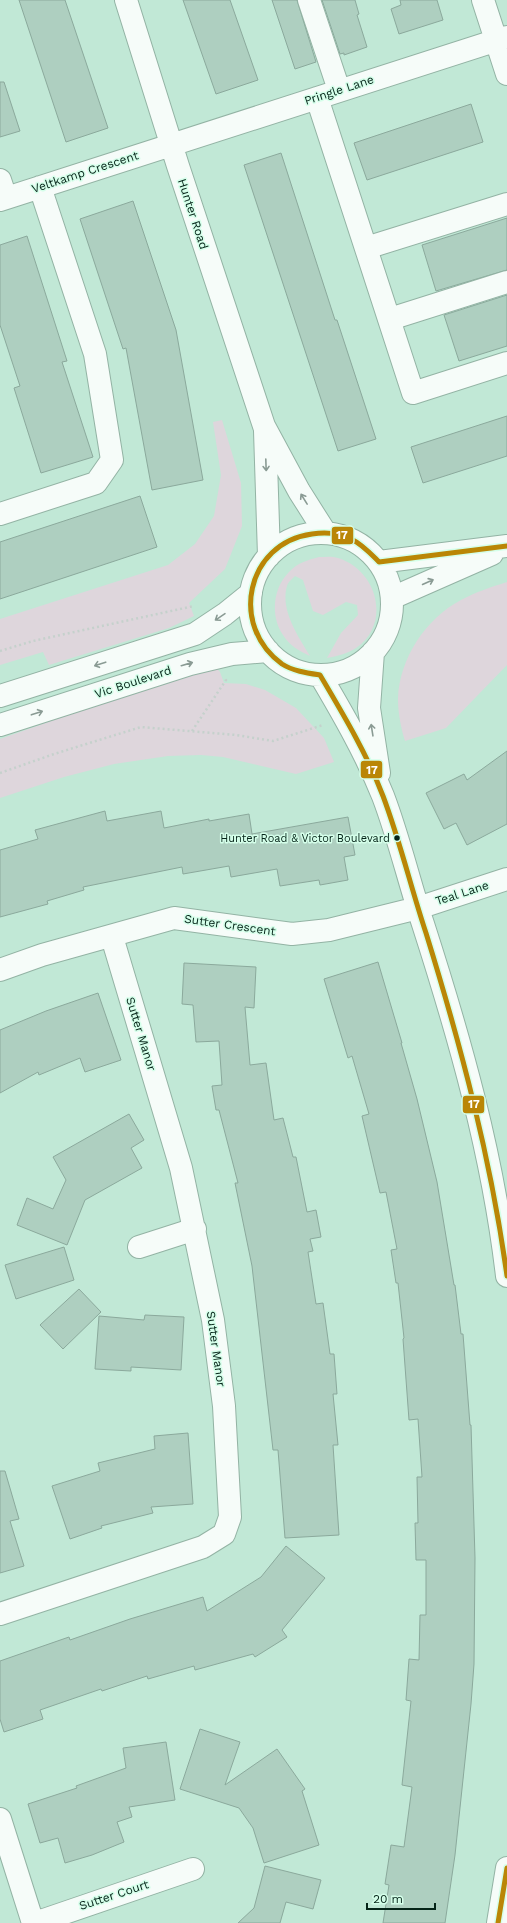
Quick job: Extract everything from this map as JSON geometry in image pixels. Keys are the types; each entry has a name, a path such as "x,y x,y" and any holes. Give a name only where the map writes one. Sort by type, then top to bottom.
{"street":[{"name":"Hunter Road","path":"126,0 171,145 264,426 299,491 325,532"},
{"path":"309,0 339,90"},
{"path":"483,0 501,38 507,74"},
{"name":"Pringle Lane","path":"171,145 501,38"},
{"path":"316,98 390,319 413,393 507,363"},
{"name":"Veltkamp Crescent","path":"2,193 40,187 171,145"},
{"path":"0,514 96,483 112,460 95,354 40,187"},
{"path":"366,248 507,204"},
{"path":"390,319 507,282"},
{"name":"Hunter Road","path":"264,426 269,556"},
{"path":"325,532 346,536 364,547 379,562 388,579 392,598 391,618 385,636 373,652 358,665 340,672 320,675 301,672 283,664 268,652 256,634 250,614 250,593 257,573 269,556 285,542 304,534 325,532"},
{"path":"379,562 507,547"},
{"path":"392,598 507,547"},
{"path":"0,696 194,634 225,614 250,593"},
{"name":"Vic Boulevard","path":"0,725 190,664 232,654 268,652"},
{"path":"373,652 369,708 383,796 458,1036 483,1136 502,1233 507,1276"},
{"path":"320,675 343,714 383,796"},
{"name":"Teal Lane","path":"418,908 507,879"},
{"name":"Sutter Crescent","path":"0,970 42,955 174,918 292,934 330,930 418,908"},
{"name":"Sutter Manor","path":"0,1614 203,1547 224,1534 230,1517 224,1406 213,1320 195,1229 181,1168 112,936"},
{"path":"139,1247 195,1229"},
{"path":"0,1819 34,1923"},
{"path":"498,1923 507,1868"},
{"name":"Sutter Court","path":"34,1923 193,1869"}],"path":[{"path":"0,651 33,641 197,605"},
{"path":"192,731 226,680"},
{"path":"0,772 141,727 236,735 273,741 320,727"}],"shaded area":[{"path":"222,420 241,483 242,526 225,569 189,603 194,616 169,628 49,665 43,652 0,665 0,619 168,565 195,544 214,516 221,475 213,422"},
{"path":"319,557 338,558 351,564 362,574 370,585 375,598 376,612 374,625 367,637 353,650 338,656 327,658 341,633 358,615 357,605 346,602 323,615 313,611 303,580 295,576 288,583 285,595 288,613 291,622 310,656 285,639 276,619 275,611 275,602 279,586 292,569 299,564"},
{"path":"507,582 507,665 446,728 405,741 401,726 398,699 403,669 417,641 437,617 448,608 472,595"},
{"path":"213,664 220,672 224,683 246,684 265,690 296,708 324,738 334,762 296,774 223,757 201,755 168,756 114,764 64,777 0,798 0,739"}],"building":[{"path":"19,0 65,0 108,128 66,142"},
{"path":"183,0 230,0 258,80 216,94"},
{"path":"272,0 297,0 316,62 295,69"},
{"path":"322,0 355,0 359,14 357,15 367,47 344,55 344,53 340,54"},
{"path":"400,0 437,0 443,20 399,34 391,9 401,5"},
{"path":"0,82 4,82 20,131 0,137"},
{"path":"471,104 483,142 367,180 354,143"},
{"path":"281,153 335,320 337,320 376,439 338,451 244,165"},
{"path":"133,201 176,330 203,480 152,490 126,348 123,349 80,219"},
{"path":"507,218 507,270 436,291 422,245"},
{"path":"27,236 67,361 62,362 93,457 41,473 14,388 20,386 0,325 0,245"},
{"path":"507,295 507,346 459,361 444,315"},
{"path":"507,416 507,456 423,483 411,447"},
{"path":"140,496 157,547 0,599 0,542"},
{"path":"507,751 507,824 467,845 456,823 444,829 426,793 464,774 467,780"},
{"path":"105,811 107,821 161,811 164,828 209,819 209,821 249,814 252,834 348,817 355,855 344,857 348,880 320,885 319,880 280,886 277,869 231,877 229,866 183,874 182,867 83,887 84,890 47,901 48,904 0,917 0,850 38,839 35,830"},
{"path":"378,962 402,1043 437,1182 455,1285 461,1334 463,1334 471,1425 475,1558 474,1664 455,1855 445,1923 383,1923 389,1885 385,1884 391,1845 404,1847 412,1787 402,1785 411,1701 406,1700 409,1659 419,1660 420,1615 426,1615 426,1560 416,1560 415,1523 418,1523 417,1477 422,1477 418,1419 409,1420 404,1338 398,1283 396,1283 391,1250 397,1249 386,1192 380,1193 362,1116 369,1114 352,1056 348,1058 324,979"},
{"path":"184,963 256,967 254,1008 245,1007 250,1065 266,1063 274,1120 283,1118 293,1157 296,1157 307,1212 316,1210 321,1237 310,1239 313,1251 308,1252 316,1304 323,1303 330,1354 334,1354 337,1394 333,1394 338,1445 333,1445 339,1535 285,1538 278,1450 273,1450 252,1266 235,1183 238,1183 219,1110 216,1110 212,1086 222,1085 219,1041 196,1042 193,1005 182,1004"},
{"path":"98,993 121,1060 85,1072 80,1058 39,1075 38,1072 0,1093 0,1030 46,1011"},
{"path":"129,1114 144,1140 131,1148 142,1168 85,1200 67,1245 17,1225 27,1198 53,1209 66,1180 53,1157"},
{"path":"64,1247 74,1280 16,1299 5,1265"},
{"path":"79,1289 101,1312 63,1349 40,1325"},
{"path":"145,1315 184,1317 181,1370 131,1367 131,1371 95,1369 99,1316 144,1320"},
{"path":"188,1433 193,1504 151,1507 153,1513 101,1526 102,1528 70,1539 52,1486 100,1471 98,1463 155,1449 154,1436"},
{"path":"0,1471 5,1471 19,1519 10,1521 24,1566 0,1573"},
{"path":"286,1546 325,1578 282,1630 287,1637 255,1657 253,1654 195,1670 194,1666 148,1679 147,1676 102,1691 101,1689 40,1710 43,1719 4,1732 0,1719 0,1661 69,1637 70,1640 130,1619 203,1597 207,1611 261,1577"},
{"path":"200,1729 240,1742 225,1785 277,1749 305,1789 302,1791 319,1845 264,1863 253,1828 239,1808 180,1789"},
{"path":"166,1742 175,1800 129,1807 132,1817 117,1822 124,1842 92,1855 65,1863 58,1838 40,1843 28,1804 77,1788 76,1786 126,1768 123,1748"},
{"path":"265,1866 321,1880 313,1909 286,1902 280,1923 238,1923 254,1908"}],"transit line":[{"name":"17","path":"507,546 379,562 362,546 342,535 322,533 312,534 290,541 272,553 260,569 252,588 251,609 255,629 265,648 286,666 295,670 320,675 346,719 377,780 395,830 463,1060 493,1189 507,1276"},
{"name":"17","path":"498,1923 507,1868"}],"place":[{"name":"Hunter Road & Victor Boulevard","path":"397,838"}]}
